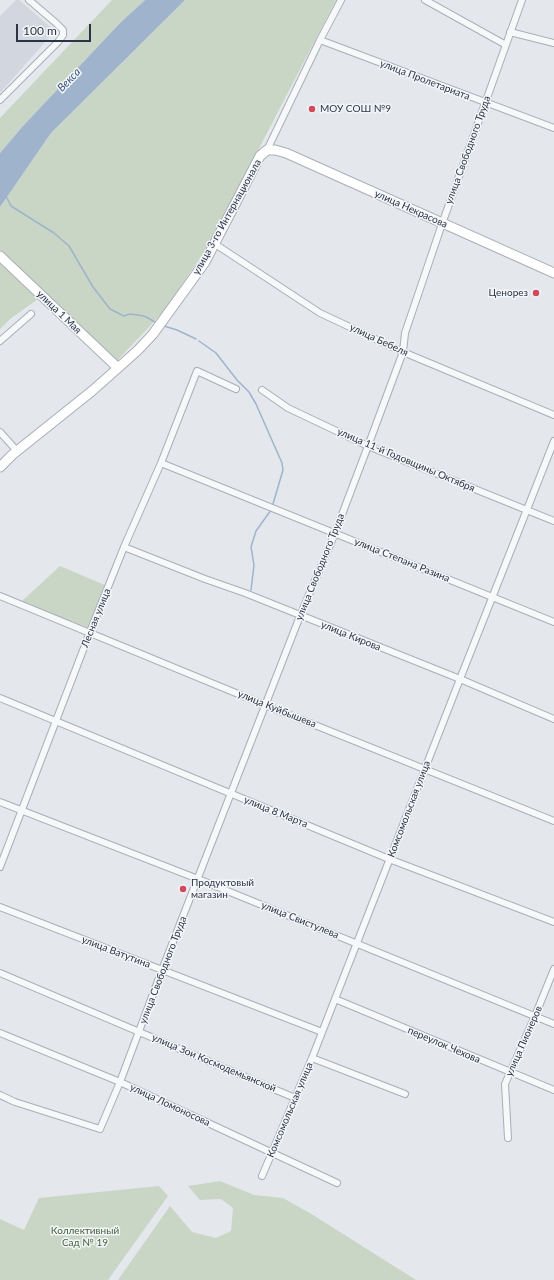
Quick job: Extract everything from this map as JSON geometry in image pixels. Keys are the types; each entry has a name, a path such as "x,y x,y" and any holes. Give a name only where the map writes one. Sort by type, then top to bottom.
{"street":[{"path":"0,100 58,42 63,35 63,30 29,0"},
{"name":"улица 3-го Интернационала","path":"0,467 17,451 92,391 138,350 153,334 167,315 205,262 260,156 267,150 340,0"},
{"path":"425,0 506,45"},
{"name":"улица Свободного Труда","path":"0,1096 100,1129 120,1082 265,705 335,533 368,446 403,352 405,333 442,224 522,0"},
{"path":"510,32 554,43"},
{"name":"улица Пролетариата","path":"320,40 554,128"},
{"name":"улица Некрасова","path":"267,150 275,150 286,153 554,273"},
{"name":"улица Бебеля","path":"215,244 320,313 403,352 554,415"},
{"name":"улица 1 Мая","path":"1,257 118,368"},
{"path":"0,341 31,314"},
{"name":"Лесная улица","path":"0,867 90,632 124,547 161,463 197,371 236,389"},
{"name":"улица 11-й Годовщины Октября","path":"262,390 288,408 368,446 554,521"},
{"path":"0,432 17,451"},
{"name":"Комсомольская улица","path":"262,1176 312,1058 554,441"},
{"name":"улица Степана Разина","path":"161,463 554,622"},
{"name":"улица Кирова","path":"124,547 245,593 460,679 554,719"},
{"name":"улица Куйбышева","path":"0,596 265,705 554,821"},
{"name":"улица 8 Марта","path":"0,698 389,859 554,922"},
{"name":"улица Свистулева","path":"0,802 198,879 554,1024"},
{"name":"улица Ватутина","path":"0,907 322,1032"},
{"name":"улица Пионеров","path":"508,1138 505,1084 536,1016 554,970"},
{"name":"улица Зои Космодемьянской","path":"0,973 295,1098"},
{"name":"переулок Чехова","path":"335,999 554,1090"},
{"name":"улица Ломоносова","path":"0,1034 120,1082 337,1183"},
{"path":"312,1058 405,1094"}],"shaded area":[{"path":"16,0 19,0 55,31 0,93 0,16"}],"green space":[{"path":"112,0 145,0 120,23 23,126 0,153 0,118"},
{"path":"185,0 336,0 210,243 164,311 112,366 38,299 10,319 0,329 0,207 51,133"},
{"path":"60,566 107,586 90,628 21,602"},
{"path":"220,1181 254,1195 283,1198 313,1215 416,1280 118,1280 170,1206 192,1232 216,1238 231,1231 233,1208 221,1199 200,1200 188,1186"},
{"name":"Коллективный Сад № 19","path":"159,1186 168,1196 108,1280 0,1280 0,1219 24,1230 39,1198"}],"water":[{"name":"Векса","path":"145,0 185,0 51,133 0,207 0,153 23,126 120,23"}],"waterway":[{"path":"6,196 11,206 54,233 69,246 93,287 110,309 124,316 130,314 144,316 157,323"},
{"path":"164,326 196,339"},
{"path":"199,341 216,353 237,380 249,392 256,404 282,463 283,470 273,504"},
{"path":"251,590 254,565 251,547 256,531 271,510"}],"place":[{"name":"МОУ СОШ №9","path":"312,109"},
{"name":"Ценорез","path":"536,293"},
{"name":"Продуктовый магазин","path":"183,889"}]}
